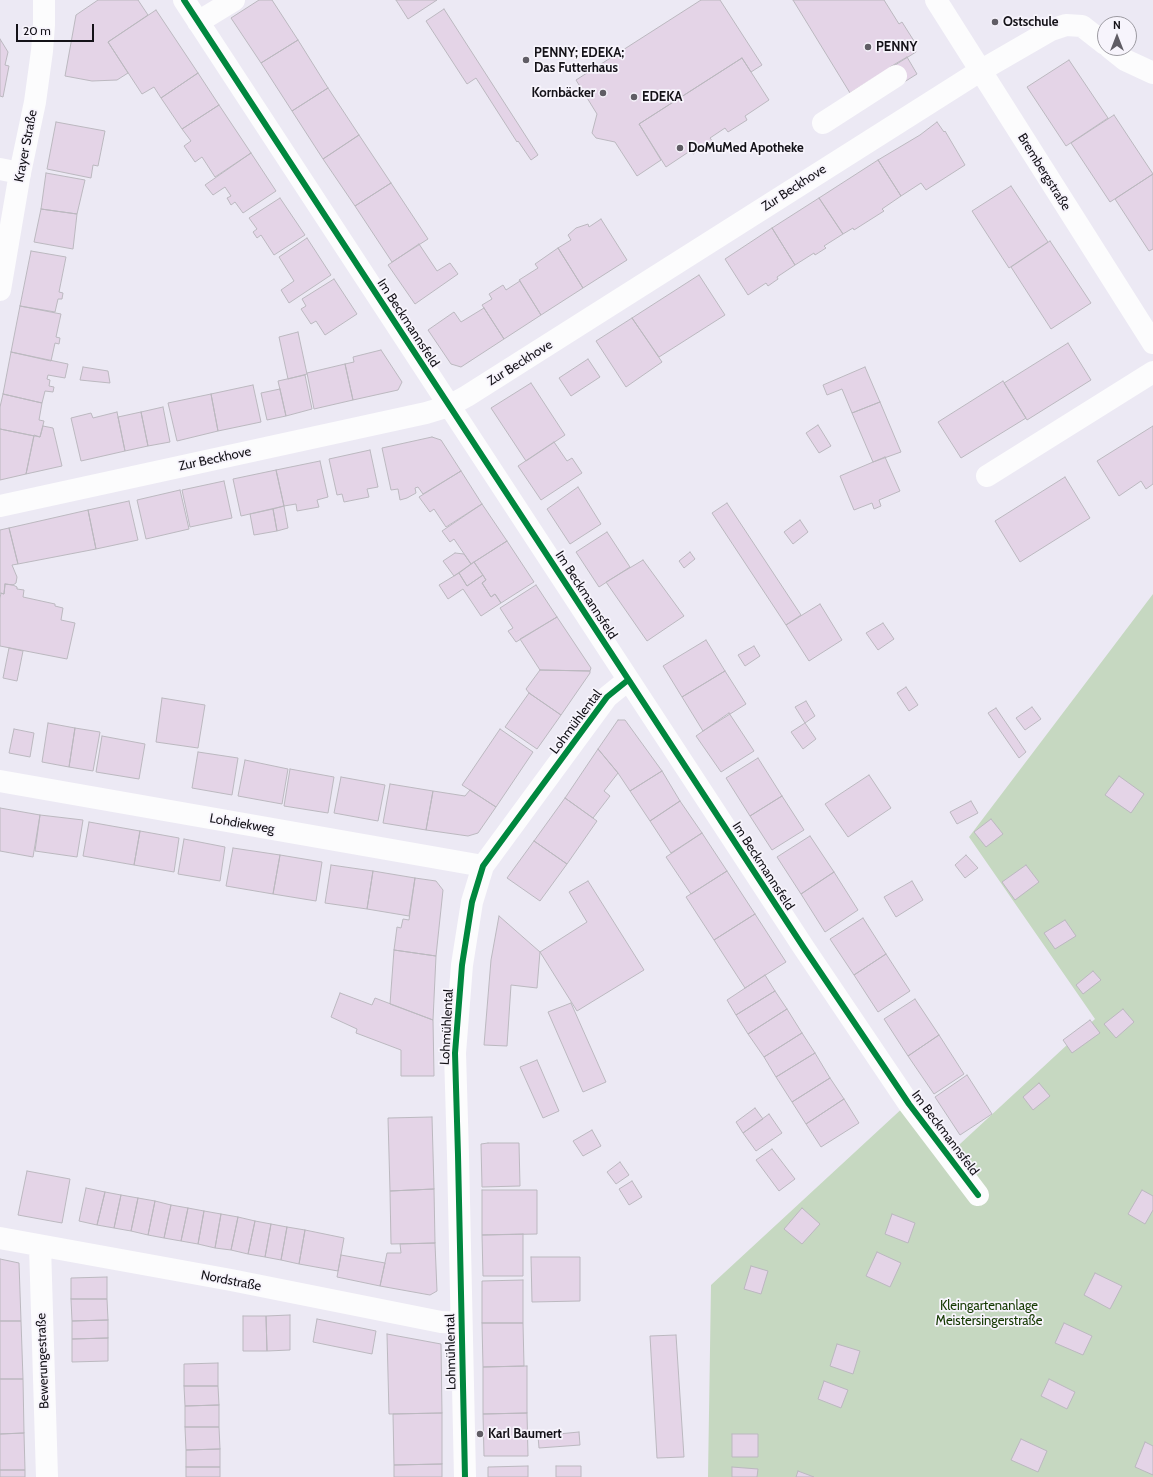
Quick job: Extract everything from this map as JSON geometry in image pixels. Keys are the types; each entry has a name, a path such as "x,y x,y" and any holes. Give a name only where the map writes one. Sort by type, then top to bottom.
{"street":[{"name":"Krayer Straße","path":"0,288 10,171 35,102 44,24 44,0"},
{"name":"Im Beckmannsfeld","path":"184,0 804,948 909,1104 978,1195"},
{"path":"198,22 234,0"},
{"name":"Brembergstraße","path":"936,0 1153,344"},
{"name":"Zur Beckhove","path":"0,506 449,406 980,71 1051,30 1066,24 1082,26 1097,38"},
{"path":"1120,56 1125,60 1153,72"},
{"path":"822,123 896,76"},
{"path":"987,476 1153,372"},
{"name":"Lohmühlental","path":"465,1477 455,1053 462,966 472,902 483,866 607,697 628,680"},
{"name":"Lohdiekweg","path":"0,781 483,866"},
{"name":"Nordstraße","path":"0,1238 231,1280 441,1322 461,1323"},
{"name":"Bewerungestraße","path":"40,1246 47,1477"}],"green space":[{"name":"Kleingartenanlage Meistersingerstraße","path":"1153,594 1153,1477 708,1477 711,1285 907,1104 947,1156 1095,1019 969,837"}],"building":[{"path":"98,0 138,0 148,15 108,42 128,73 117,80 92,81 65,76 76,15"},
{"path":"259,0 272,0 298,40 261,63 231,18"},
{"path":"396,0 437,0 408,19"},
{"name":"EDEKA","path":"701,0 720,0 762,65 751,72 742,58 639,124 661,160 637,176 615,142 596,138 592,133 597,114 576,80"},
{"name":"PENNY","path":"793,0 884,0 899,24 902,22 914,41 911,43 916,52 850,93"},
{"path":"444,9 538,155 531,160 518,141 517,142 476,78 467,84 426,21"},
{"path":"156,10 198,73 161,98 154,87 142,94 108,42"},
{"path":"0,39 8,52 5,65 9,66 3,97 0,96"},
{"path":"298,40 328,88 292,111 261,63"},
{"path":"907,57 917,74 901,84 890,67"},
{"path":"742,58 769,100 745,116 747,120 728,132 725,128 710,138 713,142 693,154 690,151 666,167 639,124"},
{"path":"1069,60 1108,118 1066,146 1027,87"},
{"path":"198,73 219,105 182,129 161,98"},
{"path":"328,88 359,135 323,159 292,111"},
{"path":"219,105 251,153 215,177 202,157 195,162 184,146 191,141 182,129"},
{"path":"1114,115 1153,174 1110,202 1071,143"},
{"path":"56,122 105,131 98,166 93,165 91,178 47,169"},
{"path":"937,122 944,132 945,131 965,165 926,190 921,183 901,196 878,160 920,135"},
{"path":"359,135 391,183 355,206 323,159"},
{"path":"251,153 276,191 243,213 235,202 231,205 227,198 231,196 225,187 213,195 205,185"},
{"path":"878,160 901,196 882,209 884,211 854,230 853,228 843,234 819,198"},
{"path":"46,173 85,180 77,214 41,209"},
{"path":"1153,174 1153,249 1149,251 1115,199"},
{"path":"391,183 428,239 392,262 355,206"},
{"path":"1011,186 1048,242 1009,268 972,211"},
{"path":"280,198 305,235 274,255 261,235 257,238 253,232 257,229 249,218"},
{"path":"819,198 843,234 824,246 826,248 815,255 814,253 795,265 772,228"},
{"path":"41,209 77,214 73,249 34,242"},
{"path":"601,219 627,260 583,288 558,248 571,240 568,235 576,228 588,224 589,227"},
{"path":"772,228 795,265 777,277 778,279 768,286 766,283 748,295 725,259"},
{"path":"307,238 331,275 289,303 281,290 294,281 279,257"},
{"path":"1050,241 1091,303 1051,329 1011,267"},
{"path":"419,244 437,271 450,263 458,274 415,304 388,265"},
{"path":"558,248 583,288 541,315 519,280 538,268 535,264"},
{"path":"31,251 66,257 59,292 63,293 62,299 58,299 55,312 20,306"},
{"path":"699,275 725,315 659,357 632,318"},
{"path":"334,279 357,314 325,335 316,321 311,324 301,309 306,306 302,299"},
{"path":"520,281 541,315 504,339 482,305 492,299 489,294 503,285 506,290"},
{"path":"20,306 61,314 56,337 60,338 59,344 55,343 51,361 11,352"},
{"path":"484,308 504,339 461,367 451,364 428,330 454,312 461,322"},
{"path":"632,318 662,362 626,387 596,341"},
{"path":"298,332 307,374 288,379 279,337"},
{"path":"1068,343 1091,380 1027,420 1004,383"},
{"path":"381,350 402,382 398,390 353,400 345,364 354,362 353,357"},
{"path":"11,352 68,364 65,378 48,375 47,379 50,380 49,386 54,387 53,392 45,391 42,403 3,394"},
{"path":"588,359 600,377 571,396 559,378"},
{"path":"345,364 353,400 314,409 307,373"},
{"path":"83,367 108,371 110,383 80,380"},
{"path":"865,367 880,402 852,413 842,389 827,395 823,385"},
{"path":"305,375 312,409 286,416 278,381"},
{"path":"1003,381 1026,418 961,458 938,422"},
{"path":"531,383 565,435 526,461 491,408"},
{"path":"253,385 261,422 218,431 211,394"},
{"path":"280,389 286,416 267,420 261,393"},
{"path":"3,394 42,403 39,420 44,421 40,437 0,429 0,407"},
{"path":"211,394 218,431 177,441 168,403"},
{"path":"880,402 901,452 873,462 852,413"},
{"path":"163,407 170,442 148,446 141,412"},
{"path":"117,412 125,451 81,461 71,418 91,413 93,418"},
{"path":"141,412 148,446 125,451 118,417"},
{"path":"818,425 831,446 819,453 806,433"},
{"path":"43,426 53,428 62,466 26,474 34,435 40,437"},
{"path":"1153,426 1153,484 1146,489 1141,481 1119,496 1097,461"},
{"path":"0,429 34,436 26,474 0,480"},
{"path":"432,437 441,440 461,471 423,494 418,487 415,488 416,493 400,500 398,489 391,490 382,448"},
{"path":"554,442 567,461 572,458 582,473 541,500 518,466"},
{"path":"370,450 378,487 367,489 369,497 344,502 342,494 337,495 329,459"},
{"path":"885,457 900,491 879,500 881,506 874,509 872,503 854,510 840,476"},
{"path":"320,461 328,497 317,500 319,507 297,511 296,504 284,506 276,470"},
{"path":"276,470 284,506 241,516 233,479"},
{"path":"461,471 482,504 446,527 434,509 430,512 419,497"},
{"path":"1065,477 1090,518 1020,562 995,521"},
{"path":"224,481 232,518 190,527 182,490"},
{"path":"578,487 601,524 570,544 547,509"},
{"path":"180,490 189,529 146,539 137,500"},
{"path":"129,501 138,540 96,549 88,510"},
{"path":"727,503 801,615 786,625 712,513"},
{"path":"482,504 507,541 471,564 454,539 450,542 442,531"},
{"path":"284,506 288,528 277,531 273,509"},
{"path":"273,509 277,531 254,535 250,514"},
{"path":"88,510 96,549 18,564 9,528"},
{"path":"800,520 808,532 793,544 784,532"},
{"path":"9,528 18,564 12,565 17,577 16,583 13,585 5,584 4,594 0,593 0,530"},
{"path":"607,532 630,567 599,587 576,552"},
{"path":"507,541 534,582 501,603 495,594 491,597 482,583 486,580 474,562"},
{"path":"690,552 695,559 684,568 679,561"},
{"path":"455,553 464,554 471,564 454,576 443,561"},
{"path":"643,560 684,616 647,641 606,582"},
{"path":"474,562 483,575 467,586 459,573"},
{"path":"459,573 467,586 483,575 486,580 482,583 491,597 495,594 501,603 481,616 463,589 448,599 439,585"},
{"path":"5,584 13,585 17,587 17,589 24,590 23,597 55,604 55,606 63,608 61,620 75,623 67,659 0,646 0,598 1,593 4,594"},
{"path":"536,585 557,617 516,642 508,631 513,628 500,608"},
{"path":"820,604 842,640 809,661 786,625"},
{"path":"557,617 591,668 590,671 540,670 520,639"},
{"path":"883,623 894,639 878,650 866,633"},
{"path":"706,640 725,671 682,697 663,666"},
{"path":"754,646 760,656 745,666 738,655"},
{"path":"9,648 23,651 17,681 3,678"},
{"path":"540,670 590,671 590,673 561,715 529,693 526,689"},
{"path":"725,671 746,704 703,731 682,697"},
{"path":"906,687 918,705 909,711 897,693"},
{"path":"529,693 561,715 537,749 505,727"},
{"path":"162,698 205,705 198,748 156,742"},
{"path":"806,701 815,716 805,723 795,707"},
{"path":"1032,707 1041,719 1025,730 1016,718"},
{"path":"996,708 1026,752 1019,758 988,713"},
{"path":"729,713 754,751 721,772 696,736"},
{"path":"618,720 625,720 662,771 630,791 618,773 598,749"},
{"path":"48,723 75,728 69,767 42,762"},
{"path":"805,723 816,739 803,749 791,732"},
{"path":"75,728 100,732 93,771 69,767"},
{"path":"14,729 34,733 30,757 9,753"},
{"path":"500,729 533,752 496,807 462,785"},
{"path":"102,736 145,744 139,779 96,772"},
{"path":"598,749 618,773 604,791 610,796 593,818 565,798"},
{"path":"198,752 238,758 232,795 192,788"},
{"path":"758,758 782,796 750,816 726,778"},
{"path":"245,760 288,769 282,804 238,796"},
{"path":"290,769 334,777 328,813 284,806"},
{"path":"662,771 680,801 650,821 630,791"},
{"path":"869,775 891,808 848,837 825,804"},
{"path":"1119,776 1144,794 1131,813 1105,795"},
{"path":"341,777 385,785 378,821 334,813"},
{"path":"390,784 433,791 426,830 383,823"},
{"path":"470,790 496,807 478,833 468,836 426,830 433,791 465,796"},
{"path":"782,796 804,830 772,850 750,816"},
{"path":"565,798 597,821 567,864 534,841"},
{"path":"680,801 702,833 671,853 650,821"},
{"path":"971,801 978,813 957,824 950,812"},
{"path":"0,808 40,815 33,857 0,851"},
{"path":"40,815 83,820 77,857 35,851"},
{"path":"991,819 1003,834 986,847 974,832"},
{"path":"89,822 140,831 134,865 83,856"},
{"path":"140,831 179,838 174,872 134,865"},
{"path":"702,833 727,871 691,894 666,857"},
{"path":"810,836 834,872 801,894 777,857"},
{"path":"184,839 225,847 220,881 178,874"},
{"path":"534,841 567,864 540,901 507,878"},
{"path":"233,848 280,855 273,894 226,886"},
{"path":"280,855 322,862 316,901 273,894"},
{"path":"966,855 978,868 965,878 955,865"},
{"path":"331,865 373,871 367,909 325,903"},
{"path":"1026,865 1039,882 1015,900 1002,882"},
{"path":"373,871 415,878 409,916 367,909"},
{"path":"727,871 755,914 714,940 686,897"},
{"path":"834,872 858,910 825,932 801,894"},
{"path":"415,878 436,881 443,890 436,956 394,950 397,927 401,928 403,919 409,920"},
{"path":"588,881 644,970 577,1011 540,952 587,922 569,892"},
{"path":"912,881 923,900 896,917 884,897"},
{"path":"755,914 786,962 745,988 714,940"},
{"path":"499,916 540,952 537,988 511,985 507,1046 484,1045 491,960"},
{"path":"863,918 886,954 854,975 830,939"},
{"path":"1065,920 1076,936 1055,949 1044,933"},
{"path":"394,950 436,956 433,1020 390,1004"},
{"path":"886,954 910,991 878,1012 854,975"},
{"path":"1093,971 1101,980 1083,994 1076,985"},
{"path":"765,975 775,991 736,1015 727,1000"},
{"path":"775,991 787,1009 748,1034 736,1015"},
{"path":"340,993 372,1005 375,998 433,1020 434,1076 401,1076 401,1050 356,1033 357,1029 331,1017"},
{"path":"915,999 939,1035 908,1056 884,1019"},
{"path":"571,1003 606,1082 583,1092 548,1012"},
{"path":"787,1009 802,1033 764,1057 748,1034"},
{"path":"1123,1009 1134,1022 1116,1038 1104,1024"},
{"path":"1090,1020 1100,1033 1072,1053 1063,1040"},
{"path":"802,1033 815,1053 776,1077 764,1057"},
{"path":"939,1035 964,1074 934,1094 908,1056"},
{"path":"815,1053 830,1078 792,1102 776,1077"},
{"path":"537,1060 559,1111 543,1118 520,1067"},
{"path":"967,1075 992,1114 960,1135 935,1097"},
{"path":"830,1078 844,1099 806,1124 792,1102"},
{"path":"1039,1083 1050,1096 1033,1110 1023,1097"},
{"path":"844,1099 859,1123 821,1147 806,1124"},
{"path":"755,1108 763,1119 743,1133 736,1122"},
{"path":"769,1114 782,1133 756,1151 743,1133"},
{"path":"432,1117 434,1189 390,1191 388,1118"},
{"path":"592,1130 601,1146 583,1156 573,1141"},
{"path":"519,1143 520,1186 482,1187 481,1144"},
{"path":"772,1149 795,1179 779,1191 756,1160"},
{"path":"620,1162 629,1175 616,1184 607,1172"},
{"path":"27,1171 70,1179 62,1223 18,1215"},
{"path":"632,1181 642,1197 629,1205 619,1189"},
{"path":"86,1188 105,1192 97,1225 79,1221"},
{"path":"434,1189 435,1243 391,1244 390,1191"},
{"path":"482,1190 537,1190 537,1234 482,1235"},
{"path":"1142,1190 1153,1196 1153,1210 1145,1224 1128,1214"},
{"path":"105,1192 121,1195 114,1228 97,1225"},
{"path":"121,1195 138,1198 131,1231 114,1228"},
{"path":"138,1198 155,1201 148,1235 131,1231"},
{"path":"155,1201 171,1205 164,1238 148,1235"},
{"path":"171,1205 188,1208 181,1241 164,1238"},
{"path":"188,1208 204,1211 198,1244 181,1241"},
{"path":"802,1208 820,1224 802,1244 784,1229"},
{"path":"204,1211 221,1214 215,1248 198,1244"},
{"path":"221,1214 238,1217 231,1250 215,1248"},
{"path":"892,1214 915,1223 908,1243 885,1234"},
{"path":"238,1217 255,1221 248,1254 231,1250"},
{"path":"255,1221 271,1224 265,1257 248,1254"},
{"path":"271,1224 287,1227 281,1260 265,1257"},
{"path":"287,1227 305,1230 299,1264 281,1260"},
{"path":"305,1230 344,1238 338,1271 299,1264"},
{"path":"523,1234 523,1276 483,1276 482,1235"},
{"path":"435,1243 437,1291 430,1295 380,1286 387,1253 401,1253 400,1244"},
{"path":"877,1252 901,1263 890,1287 866,1276"},
{"path":"341,1255 385,1263 380,1286 337,1277"},
{"path":"531,1257 580,1257 580,1301 532,1302"},
{"path":"0,1259 19,1263 21,1321 0,1321"},
{"path":"751,1266 768,1271 761,1294 744,1289"},
{"path":"1095,1273 1122,1286 1110,1309 1084,1295"},
{"path":"107,1277 107,1299 71,1299 71,1278"},
{"path":"523,1280 523,1323 482,1323 482,1281"},
{"path":"71,1299 107,1299 108,1320 72,1321"},
{"path":"290,1315 290,1350 267,1351 266,1316"},
{"path":"243,1316 266,1316 267,1351 243,1351"},
{"path":"317,1319 376,1331 372,1354 313,1342"},
{"path":"108,1320 108,1338 72,1339 72,1321"},
{"path":"0,1321 21,1321 23,1379 0,1379"},
{"path":"482,1323 523,1323 524,1366 483,1367"},
{"path":"1064,1323 1092,1336 1083,1355 1055,1343"},
{"path":"387,1334 441,1344 442,1413 389,1414"},
{"path":"676,1335 684,1457 657,1458 650,1336"},
{"path":"108,1338 108,1361 72,1362 72,1339"},
{"path":"837,1344 860,1351 853,1374 830,1366"},
{"path":"218,1363 218,1386 184,1386 184,1364"},
{"path":"527,1366 527,1413 483,1414 483,1367"},
{"path":"0,1379 23,1379 24,1433 0,1434"},
{"path":"1049,1379 1075,1392 1067,1409 1041,1396"},
{"path":"824,1381 848,1390 841,1408 818,1399"},
{"path":"184,1386 218,1386 219,1405 185,1406"},
{"path":"219,1405 219,1427 185,1427 185,1406"},
{"path":"442,1413 442,1464 394,1465 393,1414"},
{"path":"527,1413 528,1456 484,1456 483,1414"},
{"path":"185,1427 219,1427 220,1449 186,1450"},
{"path":"579,1432 580,1445 539,1448 538,1436"},
{"path":"24,1433 25,1470 0,1470 0,1434"},
{"path":"732,1434 758,1434 758,1457 732,1457"},
{"path":"1021,1439 1047,1451 1038,1472 1011,1460"},
{"path":"1145,1442 1153,1446 1153,1475 1135,1467"},
{"path":"220,1449 220,1467 186,1467 186,1450"},
{"path":"442,1464 442,1477 394,1477 394,1465"},
{"path":"528,1466 528,1477 488,1477 488,1467"},
{"path":"556,1466 581,1466 581,1477 556,1477"},
{"path":"186,1467 220,1467 220,1477 186,1477"},
{"path":"732,1467 758,1469 757,1477 732,1477"},
{"path":"0,1470 25,1470 25,1477 0,1477"},
{"path":"798,1471 814,1477 796,1477"}],"cycle path":[{"path":"184,0 804,948 909,1104 978,1195"},
{"path":"465,1477 455,1053 462,965 472,902 483,866 607,697 628,680"}],"place":[{"name":"Ostschule","path":"995,22"},
{"name":"PENNY","path":"868,47"},
{"name":"PENNY; EDEKA; Das Futterhaus","path":"526,60"},
{"name":"Kornbäcker","path":"603,93"},
{"name":"EDEKA","path":"634,97"},
{"name":"DoMuMed Apotheke","path":"680,148"},
{"name":"Karl Baumert","path":"480,1434"}]}
